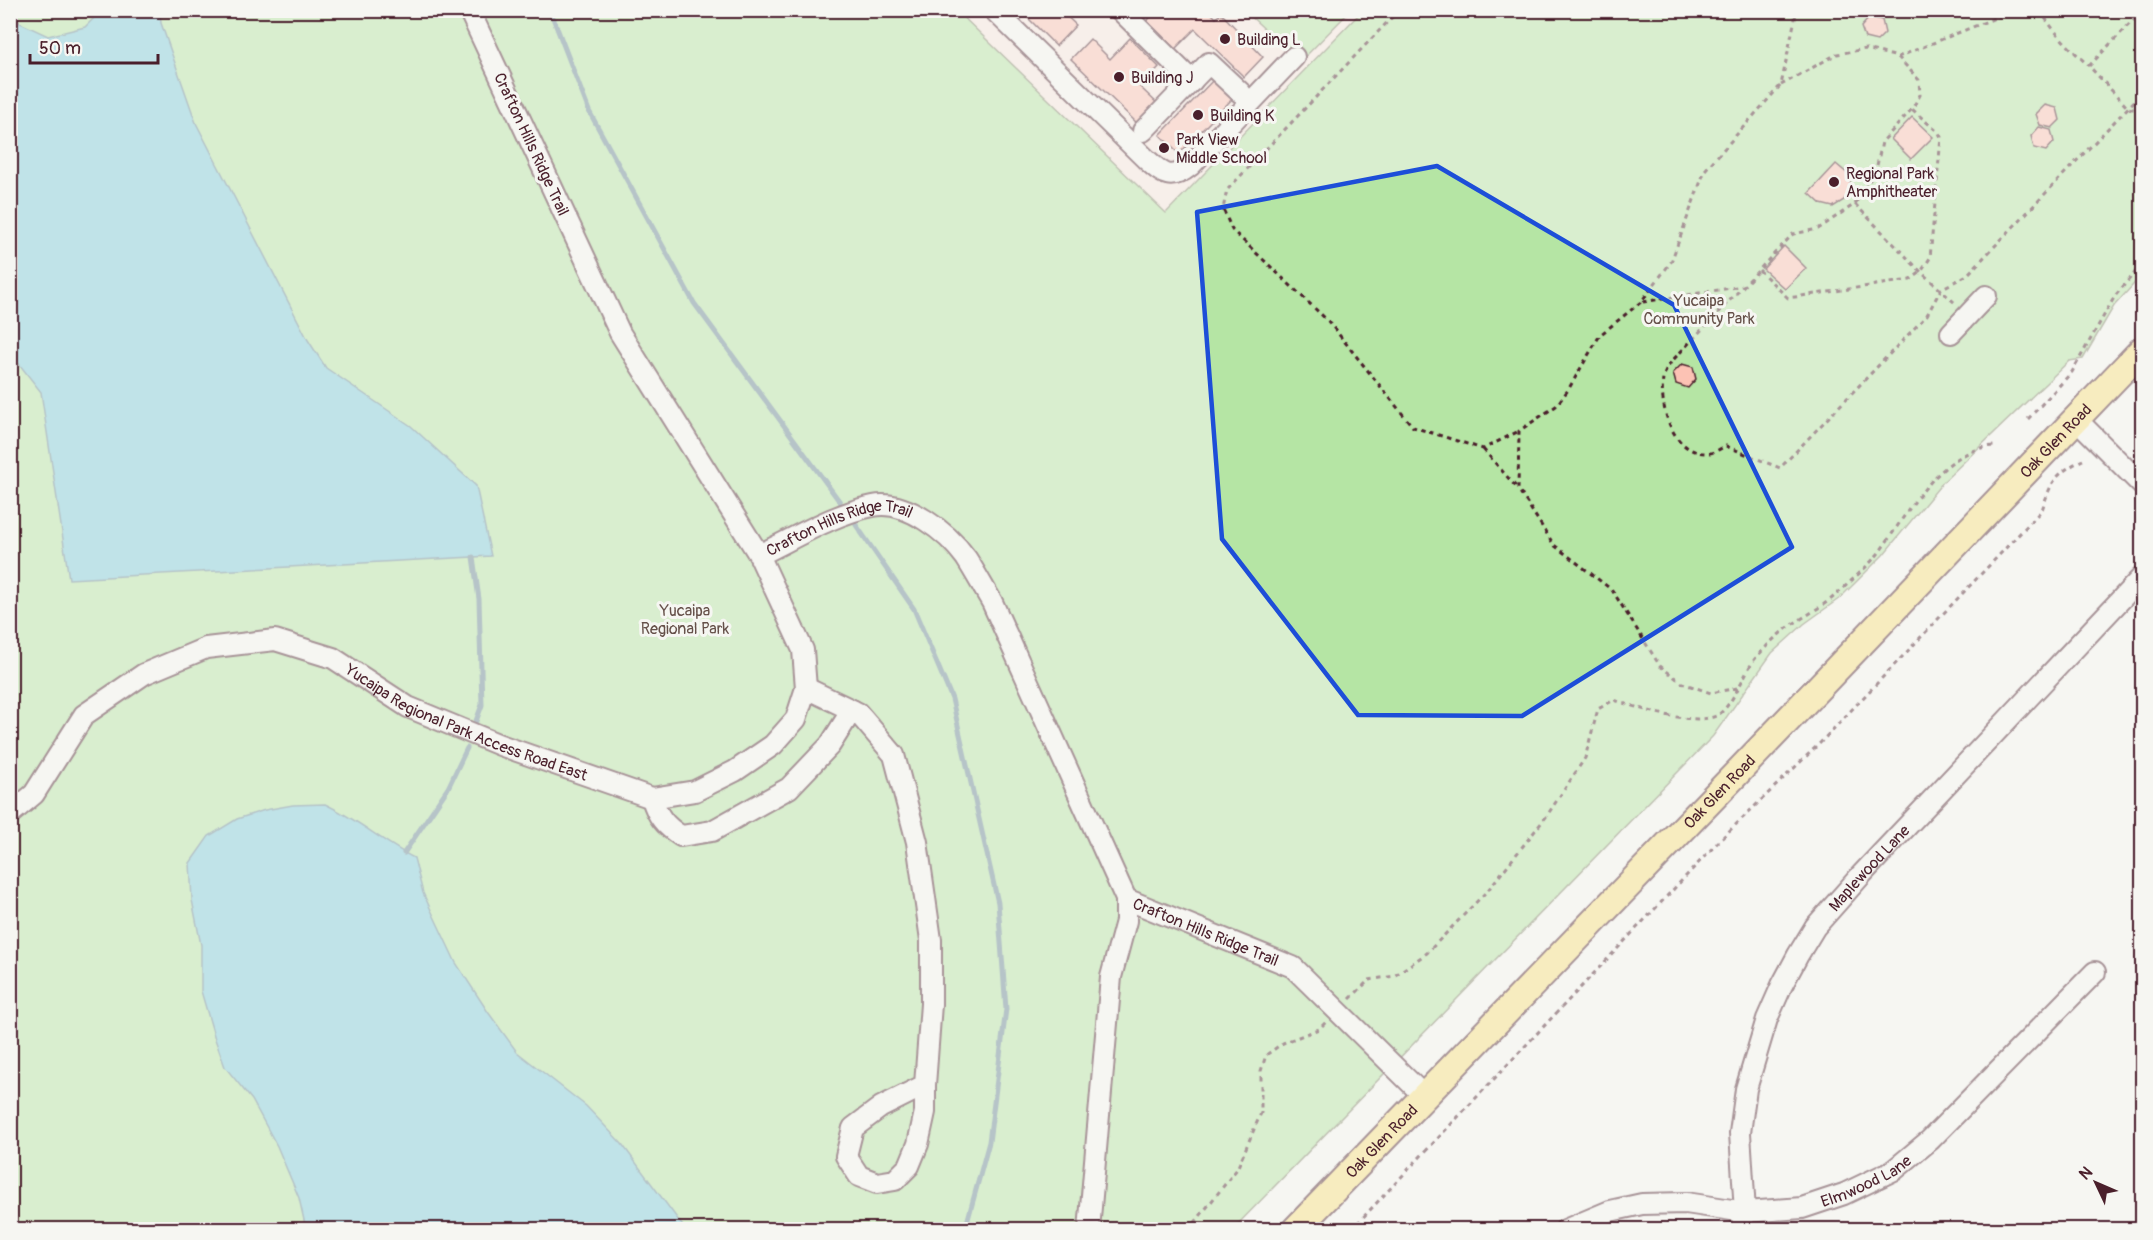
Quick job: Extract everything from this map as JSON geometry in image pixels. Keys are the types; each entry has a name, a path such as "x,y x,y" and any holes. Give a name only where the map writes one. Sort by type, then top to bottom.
{"main road":[{"name":"Oak Glen Road","path":"1295,1230 1729,782 2142,350"}],"street":[{"name":"Crafton Hills Ridge Trail","path":"469,10 620,333 759,555 844,515 876,505 905,508 935,527 965,557 992,602 1126,899 1293,968 1338,1011"},
{"path":"994,10 1146,159 1169,175 1179,174 1191,166 1294,57"},
{"path":"1119,10 1192,81"},
{"path":"1143,131 1209,63 1241,93"},
{"path":"1951,333 1986,296"},
{"path":"2077,420 2142,485"},
{"name":"Yucaipa Regional Park Access Road East","path":"10,814 34,794 84,715 144,675 206,648 274,640 333,657 408,707 500,744 652,798 695,791 735,771 773,745 796,719 806,688 803,650 759,555"},
{"name":"Maplewood Lane","path":"1743,1221 1740,1133 1746,1089 1767,1019 1782,985 1815,927 1862,874 2142,578"},
{"path":"806,688 858,713 894,755 917,842 931,940 931,1004 925,1112 918,1144 909,1166 895,1180 877,1183 859,1176 846,1156 853,1128 881,1107 925,1085"},
{"path":"652,798 655,810 666,826 681,836 712,831 789,788 830,745 852,710"},
{"path":"1089,1230 1111,977 1126,921 1126,899"},
{"name":"Elmwood Lane","path":"1565,1230 1610,1211 1642,1204 1686,1203 1743,1221 1802,1208 1844,1194 1893,1170 1929,1140 2095,972"},
{"path":"1338,1011 1424,1095"}],"path":[{"path":"1399,10 1227,190 1223,209 1233,230 1328,321 1413,427 1483,449 1518,489 1554,545 1612,590 1660,666 1682,683 1711,693 1738,687"},
{"path":"1780,85 1796,14 1793,10"},
{"path":"1898,57 2015,10"},
{"path":"2040,10 2062,39 2128,108 2142,111"},
{"path":"2089,66 2142,11"},
{"path":"1483,449 1519,431 1556,406 1600,335 1641,302 1671,262 1705,170 1780,85 1838,54 1866,49 1898,57 1919,81 1920,95 1912,109 1882,142 1876,170 1855,204 1818,229 1793,234 1671,362 1663,377 1667,419 1676,438 1689,450 1709,453 1726,446 1780,468 1928,315 1941,289 1967,275 2142,93"},
{"path":"1759,270 1788,298 1910,280 1921,272 1930,258 1941,137 1912,109"},
{"path":"1855,204 1921,272 1967,314"},
{"path":"2028,419 2072,372 2115,296 2142,264"},
{"path":"1641,302 1744,286"},
{"path":"1518,489 1519,431"},
{"path":"1189,1230 1237,1169 1261,1113 1261,1071 1266,1055 1283,1043 1318,1029 1369,981 1394,976 1427,953 1488,890 1546,817 1586,758 1598,709 1614,700 1644,710 1682,718 1714,716 1724,711 1754,660 1795,621 1836,595 1876,555 1930,482 1953,463 1979,447 1994,447"},
{"path":"1351,1230 1722,838 1821,742 2042,510 2052,481 2066,468 2083,460"}],"highlighted area":[{"path":"1437,166 1674,305 1792,547 1522,716 1358,715 1222,539 1197,212"}],"shaded area":[{"name":"Park View Middle School","path":"957,11 1362,11 1166,213"}],"green space":[{"name":"Yucaipa Regional Park","path":"10,11 957,11 1166,213 1362,11 2142,11 2142,275 2114,306 2083,359 2069,361 1943,482 1883,555 1840,598 1804,624 1772,653 1713,736 1233,1229 11,1229"},
{"path":"1245,11 1350,11 1300,62"}],"water":[{"path":"10,11 20,23 48,36 85,27 101,11 160,11 161,23 196,123 308,340 326,368 411,426 476,486 491,556 69,579 41,392 11,356"},
{"path":"325,804 414,858 423,893 456,963 517,1052 586,1106 622,1144 685,1229 306,1229 299,1198 277,1146 252,1100 225,1067 215,1039 201,991 201,945 192,900 190,863 209,836 237,819 265,810 293,805"}],"building":[{"path":"1020,10 1060,10 1076,25 1056,46"},
{"name":"Building L","path":"1157,10 1208,10 1216,18 1221,13 1263,57 1244,77 1195,29 1175,49 1147,21"},
{"path":"1869,10 1890,10 1882,18 1870,16"},
{"path":"1870,17 1882,20 1885,33 1877,41 1865,38 1861,27"},
{"name":"Building J","path":"1130,38 1159,67 1140,87 1160,106 1140,126 1071,59 1090,39 1110,59"},
{"name":"Building K","path":"1216,77 1235,96 1179,154 1160,135"},
{"path":"2045,105 2057,108 2060,120 2052,128 2040,125 2036,114"},
{"path":"1912,117 1933,137 1911,159 1891,139"},
{"path":"2039,127 2051,130 2054,142 2046,151 2034,148 2031,136"},
{"name":"Regional Park Amphitheater","path":"1836,164 1849,175 1851,189 1844,200 1833,207 1821,204 1809,193"},
{"path":"1784,246 1806,268 1785,289 1763,269"},
{"path":"1682,364 1693,367 1696,379 1688,388 1676,384 1673,373"}],"waterway":[{"path":"550,10 589,111 694,303 840,502"},
{"path":"856,525 914,609 952,699 998,903 1006,1009 989,1142 965,1230"},
{"path":"473,557 479,599 482,705 476,721"},
{"path":"404,853 448,788 467,748"}],"place":[{"name":"Building L","path":"1225,39"},
{"name":"Building J","path":"1119,77"},
{"name":"Building K","path":"1198,115"},
{"name":"Park View Middle School","path":"1164,148"},
{"name":"Regional Park Amphitheater","path":"1834,182"}],"park label":[{"name":"Yucaipa Community Park","path":"1699,309"}]}
